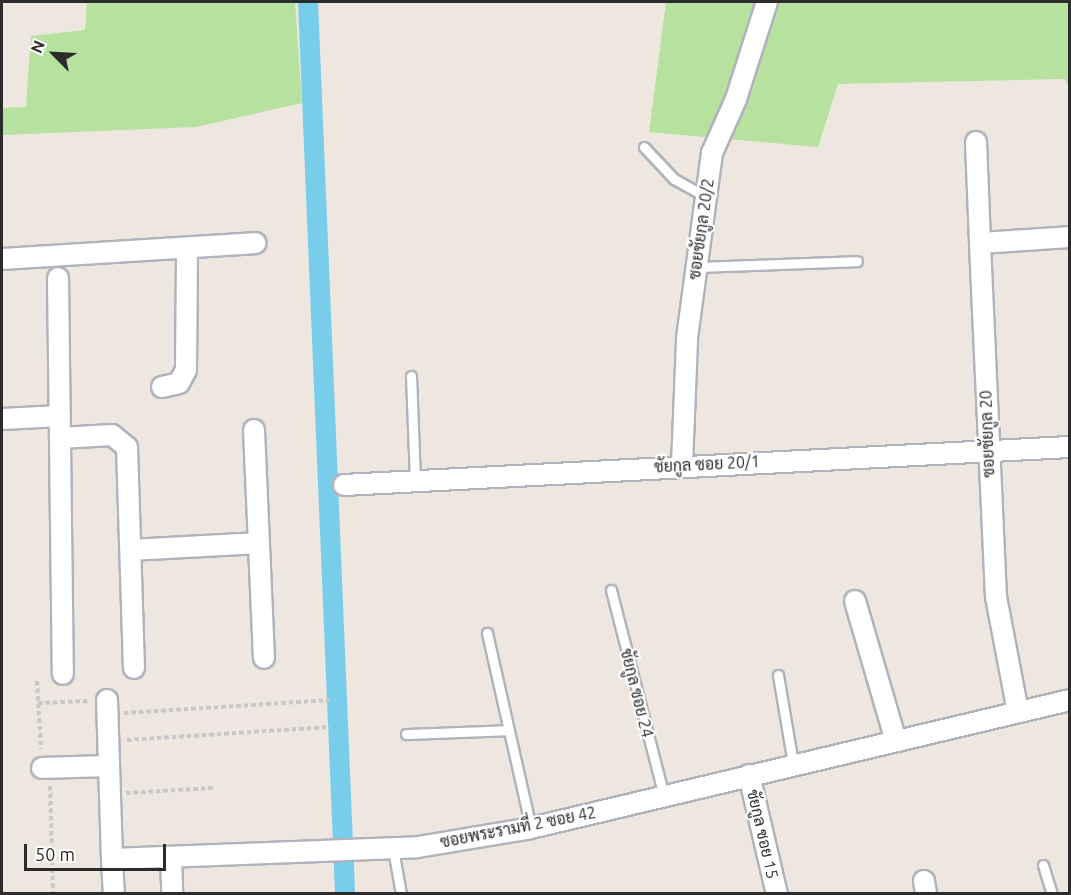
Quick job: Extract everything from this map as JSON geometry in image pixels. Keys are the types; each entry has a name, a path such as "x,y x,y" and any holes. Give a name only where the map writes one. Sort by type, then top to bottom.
{"street":[{"name":"ซอยชัยกูล 20/2","path":"682,465 687,338 712,153 736,99 767,2"},
{"name":"ซอยชัยกูล 20","path":"976,142 987,449 996,597 1018,712"},
{"path":"980,243 1070,237"},
{"path":"2,259 255,243"},
{"path":"162,387 179,383 186,370 187,249"},
{"path":"58,278 63,674"},
{"path":"2,419 60,416"},
{"path":"254,430 264,658"},
{"path":"60,438 112,435 127,447 134,668"},
{"name":"ชัยกูล ซอย 20/1","path":"344,485 987,449 1070,447"},
{"path":"130,550 259,543"},
{"path":"855,601 896,741"},
{"name":"ซอยพระรามที่ 2 ซอย 42","path":"112,859 393,849 531,828 1070,699"},
{"path":"107,707 107,766 114,894"},
{"path":"45,767 107,766"},
{"name":"ชัยกูล ซอย 15","path":"749,775 775,886"},
{"path":"171,857 172,894"}],"lane":[{"path":"644,147 674,179 706,197"},
{"path":"696,267 857,261"},
{"path":"411,376 415,481"},
{"name":"ชัยกูล ซอย 24","path":"611,590 664,796"},
{"path":"487,633 531,828"},
{"path":"778,675 793,764"},
{"path":"406,734 508,730"},
{"path":"393,849 401,894"},
{"path":"1043,865 1052,894"}],"path":[{"path":"37,681 53,894"},
{"path":"38,703 107,707 330,700"},
{"path":"107,741 330,727"},
{"path":"109,794 213,788"}],"green space":[{"path":"87,2 295,2 302,103 196,127 2,135 2,108 26,107 31,36 85,30"},
{"path":"666,2 1069,2 1069,89 1065,79 838,84 818,147 649,132"}],"waterway":[{"path":"308,2 345,894"}]}
